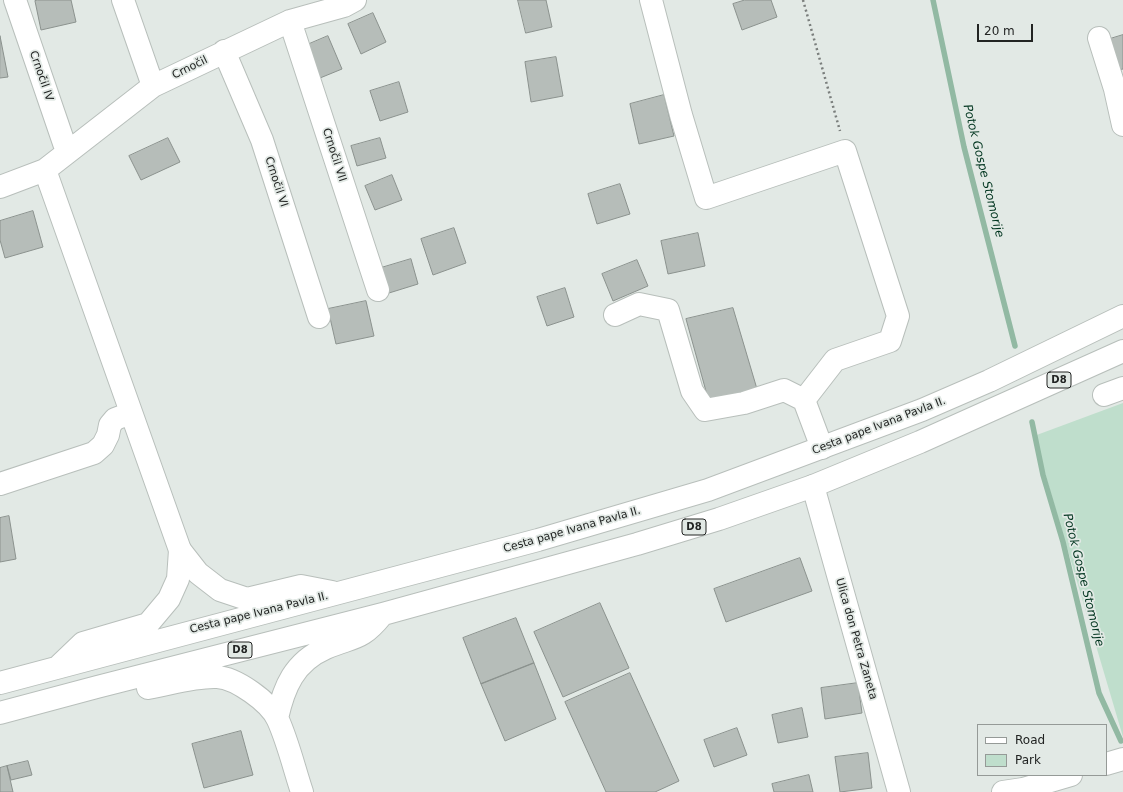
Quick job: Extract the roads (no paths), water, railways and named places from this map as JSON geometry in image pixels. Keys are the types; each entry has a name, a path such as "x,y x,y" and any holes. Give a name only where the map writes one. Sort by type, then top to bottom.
{"main road":[{"name":"Crnočil IV","path":"15,0 67,152"},
{"path":"123,0 153,86"},
{"name":"Crnočil","path":"0,187 45,170 153,86 290,21 329,5 344,6 355,0"},
{"path":"651,0 681,115 706,198 845,151 898,316 890,341 835,360 804,400"},
{"name":"Crnočil VII","path":"290,21 378,290"},
{"path":"1100,38 1115,89 1123,125"},
{"name":"Crnočil VI","path":"224,51 262,140 320,317"},
{"path":"45,170 180,550 198,573 220,590 247,599 301,586 337,593"},
{"path":"615,315 639,304 668,310 692,390 705,410 744,403 784,390 804,400 822,448"},
{"name":"Cesta pape Ivana Pavla II.","path":"0,683 59,666 538,540 708,490 922,410 989,381 1123,316"},
{"name":"D8","path":"0,713 383,614 637,544 719,519 813,486 920,442 1123,351"},
{"path":"0,484 94,453 103,445 108,435 110,425 115,419 131,413"},
{"name":"Ulica don Petra Zaneta","path":"813,486 900,792"},
{"path":"59,666 83,643 148,624 170,599 178,579 180,550"},
{"path":"277,718 283,694 297,669 310,657 326,648 358,637 371,628 383,614"},
{"path":"97,687 122,694 197,678 219,677 235,681 260,699 277,718 302,792"},
{"path":"1107,764 1123,759"},
{"path":"1003,792 1023,789 1068,776"}],"waterway":[{"name":"Potok Gospe Stomorije","path":"933,0 964,147 1015,346"},
{"name":"Potok Gospe Stomorije","path":"1032,422 1043,475 1063,542 1099,693 1121,741"}]}
